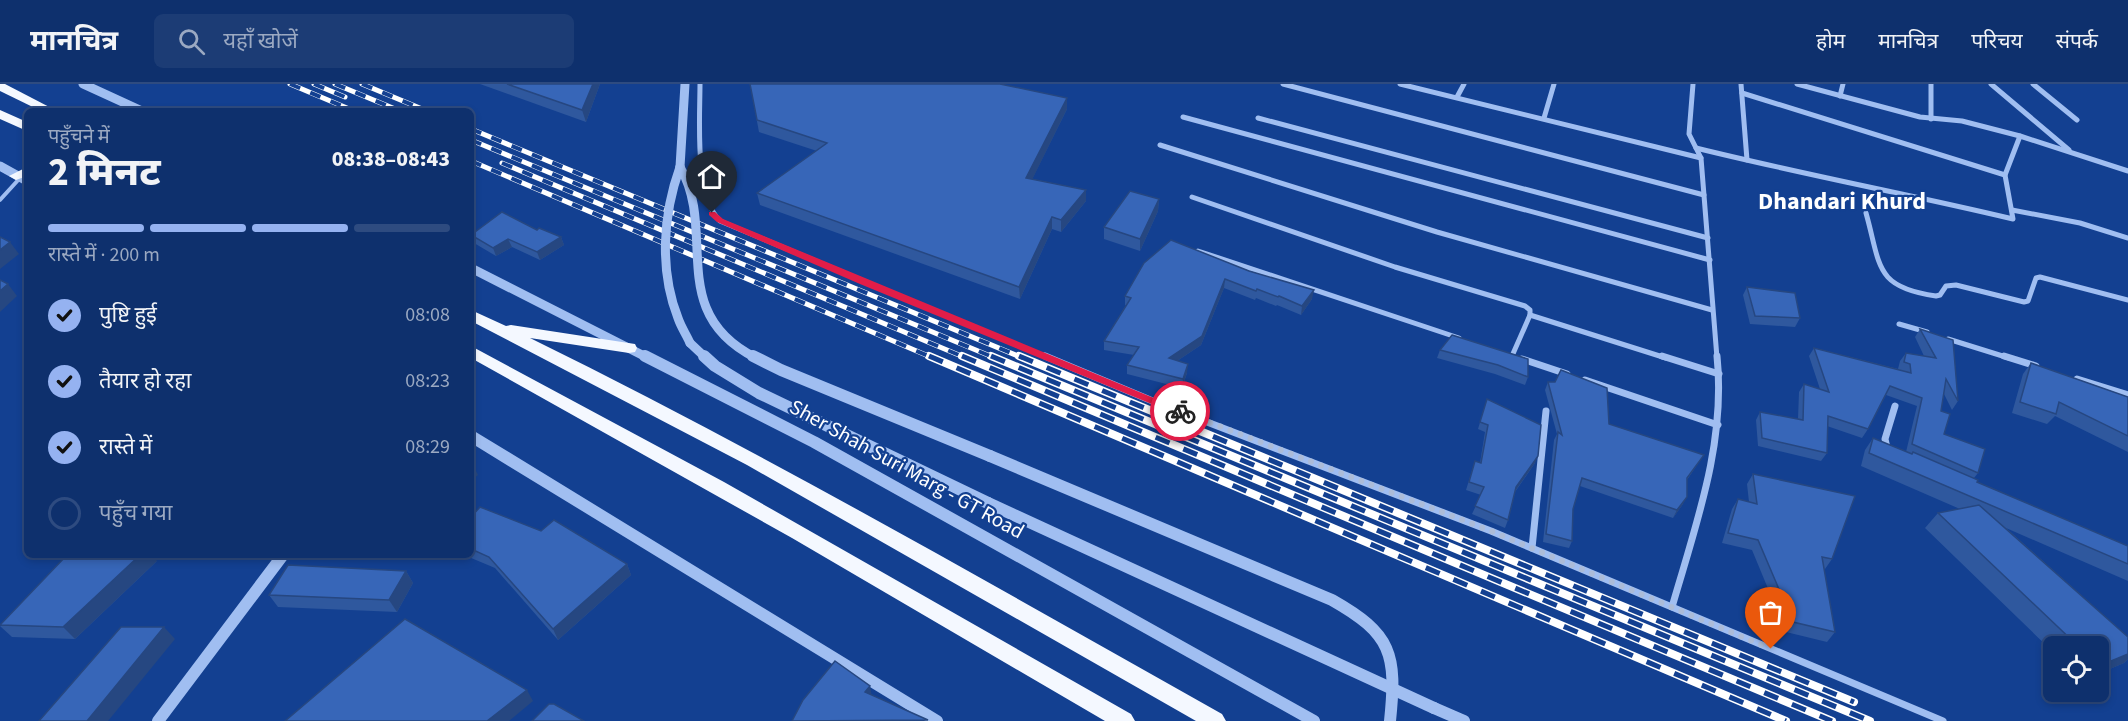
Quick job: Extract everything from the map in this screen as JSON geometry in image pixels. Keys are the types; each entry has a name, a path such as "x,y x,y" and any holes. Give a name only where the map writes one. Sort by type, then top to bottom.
{"highway":[{"path":"0,86 45,108"},
{"path":"0,114 24,126"},
{"path":"474,316 682,423 888,536 1215,721"},
{"path":"498,328 629,348"},
{"path":"474,353 735,496 1124,721"}],"street":[{"path":"83,84 135,108"},
{"path":"685,84 680,167 668,201 667,257 670,290 676,316 690,343 715,366 759,393 988,503 1464,721"},
{"path":"700,84 700,157 709,206 720,221 1144,397 1532,548 1943,721"},
{"path":"1283,84 1704,195"},
{"path":"1400,84 1701,158"},
{"path":"1457,97 1464,84"},
{"path":"1544,118 1554,84"},
{"path":"1672,607 1711,470 1718,425 1719,374 1701,158 1689,134 1693,84"},
{"path":"1741,84 1747,160"},
{"path":"1797,84 1931,119 1962,121 2020,136 2128,171"},
{"path":"1840,96 1843,84"},
{"path":"1931,84 1931,119"},
{"path":"1991,84 2072,152"},
{"path":"2032,84 2078,120"},
{"path":"1742,93 2005,175"},
{"path":"1183,117 1710,260"},
{"path":"1258,118 1708,238"},
{"path":"1696,148 1810,176 1920,197 2007,219 2014,217 2005,175 2020,136"},
{"path":"1160,145 1437,232 1712,310"},
{"path":"0,166 23,177"},
{"path":"680,167 690,184 694,201 697,274 705,304 720,331 745,352 781,370 1332,600 1360,615 1377,630 1390,656 1394,688 1390,721"},
{"path":"1192,197 1395,267 1518,303 1530,310 1530,315 1512,356"},
{"path":"2012,210 2080,223 2128,238"},
{"path":"1866,213 1884,275 1891,283 1899,286 1936,296 1940,295 1946,286 1956,285 2024,302 2028,301 2036,278 2040,277 2128,300"},
{"path":"1195,250 1467,341"},
{"name":"Sher Shah Suri Marg - GT Road","path":"474,270 814,442 1314,721"},
{"path":"1530,315 1719,374"},
{"path":"1899,324 1934,334"},
{"path":"1945,338 2048,370"},
{"path":"1500,352 1718,425"},
{"path":"2071,377 2128,395"},
{"path":"1895,406 1885,444 1897,455"},
{"path":"1532,548 1546,411"},
{"path":"474,438 937,721"},
{"path":"158,721 281,558"}],"lane":[{"path":"0,201 23,177"}],"building":[{"path":"507,84 593,84 582,110"},
{"path":"750,84 1000,84 1067,98 1026,178 1086,190 1061,220 1052,217 1019,287 757,193 827,143 757,120"},
{"path":"1130,191 1159,199 1140,239 1104,227"},
{"path":"502,212 537,230 539,228 561,237 537,252 508,239 493,248 474,237 474,233"},
{"path":"0,237 10,242 0,250"},
{"path":"1171,240 1249,271 1314,290 1302,306 1279,296 1257,289 1256,291 1225,279 1202,336 1169,358 1188,364 1183,379 1127,365 1139,347 1104,341 1131,298 1125,296 1144,263"},
{"path":"0,280 8,284 0,291"},
{"path":"1747,287 1795,293 1800,318 1755,316"},
{"path":"1920,329 1953,340 1958,401 1946,379 1941,411 1950,414 1944,434 1985,449 1978,473 1912,444 1922,398 1890,386 1868,429 1828,416 1827,453 1762,438 1760,412 1803,420 1804,384 1829,392 1814,348 1911,373 1910,364 1904,362 1906,353 1936,358"},
{"path":"1452,335 1528,359 1528,377 1498,365 1440,350"},
{"path":"2031,363 2128,397 2128,436 2059,402 2056,414 2020,402"},
{"path":"1561,370 1607,388 1609,424 1704,455 1687,478 1687,497 1677,510 1582,478 1573,509 1572,541 1546,534 1558,432 1562,435 1548,382 1555,382"},
{"path":"1487,399 1541,425 1538,456 1516,487 1508,520 1475,506 1484,487 1469,482 1475,461 1481,463 1488,425 1480,422"},
{"path":"1873,438 1912,454 1913,452 1978,480 1977,482 2128,546 2128,564 1869,453"},
{"path":"1753,474 1855,496 1832,559 1822,557 1835,632 1793,622 1758,540 1728,533 1738,499 1757,504"},
{"path":"1979,505 2128,637 2128,654 2109,662 2109,636 2067,636 1938,513"},
{"path":"480,507 541,531 554,520 627,564 553,629 489,557 474,550 474,514"},
{"path":"64,558 137,558 63,627 0,625"},
{"path":"288,565 406,571 389,600 269,595"},
{"path":"405,619 527,690 487,721 285,721"},
{"path":"121,627 164,627 87,721 39,721"},
{"path":"835,661 870,686 865,692 928,720 792,721 803,700"},
{"path":"549,704 554,704 584,721 532,721"}],"railway":[{"path":"290,84 347,108"},
{"path":"314,84 345,97"},
{"path":"335,84 393,108"},
{"path":"362,84 420,108"},
{"path":"474,130 1023,358"},
{"path":"474,141 995,358"},
{"path":"474,162 933,358"},
{"path":"502,163 966,358"},
{"path":"929,356 1786,721"},
{"path":"962,356 1832,721"},
{"path":"991,356 1870,721"},
{"path":"1019,356 1854,702"}],"way so far":[{"path":"1180,411 1491,531 1771,649"}],"district":[{"name":"Dhandari Khurd","path":"1842,201"}],"route":[{"path":"712,213 720,221 863,282 1180,411"}]}
